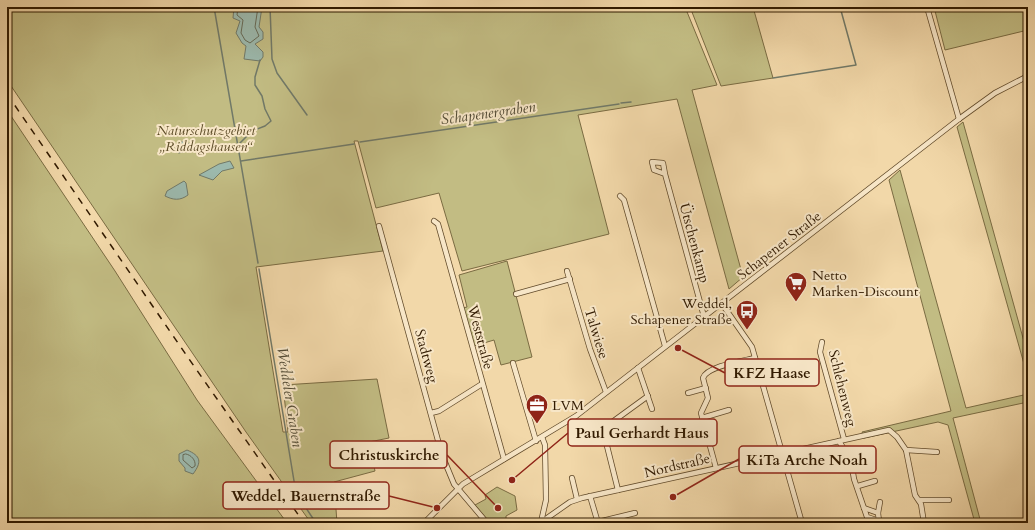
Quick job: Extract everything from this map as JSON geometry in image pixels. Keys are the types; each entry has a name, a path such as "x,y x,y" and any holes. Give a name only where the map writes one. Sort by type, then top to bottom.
{"street":[{"path":"927,7 959,119"},
{"name":"Schapener Straße","path":"425,523 458,489 470,479 576,416 959,119 995,93 1028,76"},
{"name":"Ütschenkamp","path":"665,174 703,313 706,316"},
{"path":"620,196 624,200 665,346"},
{"name":"Weststraße","path":"434,221 438,224 504,460"},
{"name":"Stadtweg","path":"379,226 442,455 458,489 487,523"},
{"name":"Talwiese","path":"567,271 590,349 606,392"},
{"path":"516,294 570,280"},
{"path":"722,304 748,339 755,358 802,523"},
{"name":"Schlehenweg","path":"822,342 820,352 842,440 852,465 854,479 858,486 864,508"},
{"path":"716,468 701,414 708,398 704,378 707,372 755,358"},
{"path":"513,363 536,441"},
{"path":"638,368 652,409"},
{"path":"431,413 439,411 482,384"},
{"path":"688,393 706,388"},
{"path":"618,490 605,438 602,435 604,428 648,396"},
{"path":"702,418 729,410"},
{"name":"Nordstraße","path":"541,523 570,502 577,499 889,430 897,437 906,450"},
{"path":"541,523 546,500 545,444 542,437"},
{"path":"924,523 920,500 915,495 906,450 937,452"},
{"path":"852,465 868,460"},
{"path":"572,478 577,499"},
{"path":"858,486 875,482"},
{"path":"590,496 598,523 635,513"},
{"path":"920,500 949,500"},
{"path":"880,502 878,513 880,522"},
{"path":"864,508 878,513"},
{"path":"864,508 868,517 880,522"}],"green space":[{"name":"Naturschutzgebiet „Riddagshausen“","path":"7,7 685,7 717,85 692,90 743,277 729,289 677,99 578,115 609,234 462,271 439,193 376,208 358,141 354,141 383,251 256,267 283,432 288,432 283,385 377,379 389,438 369,442 375,471 334,482 337,523 311,523 246,432 7,80"},
{"path":"690,7 753,7 773,78 721,86"},
{"path":"934,7 1028,7 1028,30 945,50"},
{"path":"7,110 115,271 197,400 287,523 7,523"},
{"path":"963,122 1028,356 1028,378 957,127"},
{"path":"900,170 966,408 1028,394 1028,402 953,418 981,523 975,523 948,425 938,422 864,438 862,432 951,411 889,180"},
{"path":"507,261 532,357 501,365 494,340 474,346 463,308 467,307 459,275"},
{"path":"497,487 515,496 517,510 506,516 506,520 500,523 490,523 475,505 486,499 485,495"}],"water":[{"path":"234,7 262,7 259,27 263,32 263,39 255,44 263,52 263,57 260,61 244,59 246,46 242,43 236,33 240,21 233,18"},
{"path":"183,141 192,145 190,150 179,153 176,152 176,145"},
{"path":"230,161 234,168 222,171 213,180 199,175 219,164"},
{"path":"184,181 186,183 188,195 176,199 165,196 167,191"},
{"path":"187,450 192,452 199,460 198,466 193,474 185,471 185,468 179,461 179,454"}],"waterway":[{"name":"Weddeler Graben","path":"214,7 258,263"},
{"path":"270,7 272,59 277,73 307,115"},
{"name":"Schapenergraben","path":"773,78 856,65 840,7"},
{"path":"239,144 252,131 265,126 271,121 265,109 262,96 255,85 255,77 260,60"},
{"name":"Schapenergraben","path":"621,103 631,102"},
{"name":"Schapenergraben","path":"360,142 619,104"},
{"name":"Schapenergraben","path":"241,161 354,144"},
{"name":"Weddeler Graben","path":"259,269 296,493 316,523"}],"railway":[{"path":"7,94 189,359 304,523"}],"place":[{"name":"Netto Marken-Discount","path":"796,302"},
{"name":"Weddel, Schapener Straße","path":"747,330"},
{"name":"KFZ Haase","path":"678,348"},
{"name":"LVM","path":"537,424"},
{"name":"Paul Gerhardt Haus","path":"512,480"},
{"name":"KiTa Arche Noah","path":"673,497"},
{"name":"Weddel, Bauernstraße","path":"437,508"},
{"name":"Christuskirche","path":"498,508"}]}
